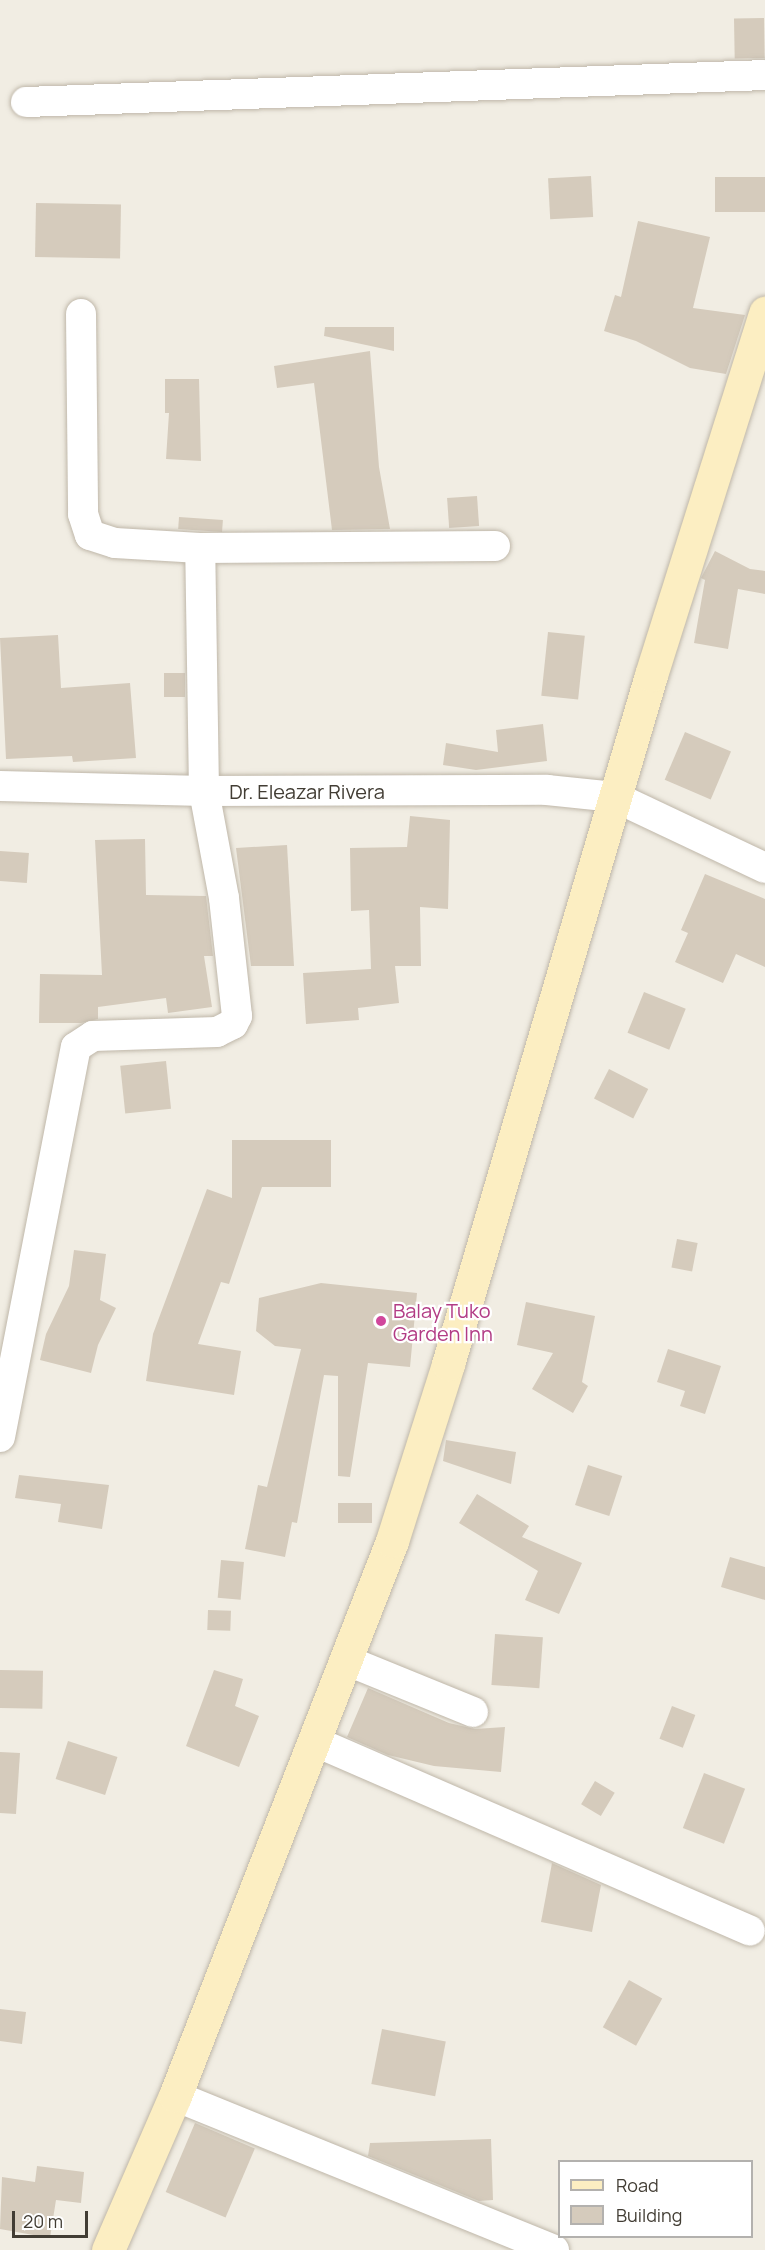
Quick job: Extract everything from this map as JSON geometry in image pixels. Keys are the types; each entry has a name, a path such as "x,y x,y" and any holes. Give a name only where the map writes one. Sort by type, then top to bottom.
{"street":[{"path":"26,102 765,75"},
{"path":"108,2250 175,2096 348,1661 448,1364 615,797 765,313"},
{"path":"81,314 84,514 87,530 100,541 200,548 495,546"},
{"path":"0,1437 75,1047 93,1036 217,1032 227,1028 237,1016 224,898 204,791 200,548"},
{"name":"Dr. Eleazar Rivera","path":"0,786 204,791 547,790 615,797 765,868"},
{"path":"348,1661 473,1712"},
{"path":"316,1742 750,1931"},
{"path":"175,2096 554,2250"}],"building":[{"path":"764,18 765,58 735,59 734,19"},
{"path":"591,176 593,217 550,219 548,178"},
{"path":"715,177 765,177 765,212 715,212"},
{"path":"36,203 121,204 120,258 35,257"},
{"path":"638,221 710,237 693,308 745,315 726,374 690,368 636,341 604,331 615,295 621,297"},
{"path":"325,327 394,327 394,351 324,336"},
{"path":"370,351 379,467 390,529 332,530 314,383 277,388 274,366"},
{"path":"165,379 199,379 201,461 166,459 169,413 165,413"},
{"path":"477,496 479,526 449,528 447,498"},
{"path":"179,517 223,520 222,532 178,529"},
{"path":"715,551 750,569 765,571 765,594 738,589 728,649 694,643 705,580 701,578"},
{"path":"548,632 585,636 578,700 541,696"},
{"path":"58,635 61,688 130,683 136,758 73,762 72,756 6,759 0,638"},
{"path":"164,673 185,673 185,697 164,697"},
{"path":"543,724 547,761 476,770 443,765 446,743 498,752 496,730"},
{"path":"685,732 731,752 711,799 665,780"},
{"path":"410,816 450,820 448,909 420,907 421,966 395,966 399,1003 358,1008 359,1020 306,1024 303,973 371,969 369,910 351,911 350,848 407,847"},
{"path":"145,839 146,895 206,896 213,956 204,956 212,1007 168,1013 166,998 98,1007 98,1019 81,1023 39,1023 40,974 102,975 95,840"},
{"path":"287,845 294,966 251,966 236,848"},
{"path":"0,851 29,853 27,883 0,881"},
{"path":"705,874 765,899 765,967 736,954 723,983 675,962 688,933 681,930"},
{"path":"644,992 686,1009 669,1050 628,1033"},
{"path":"166,1061 171,1109 125,1114 120,1066"},
{"path":"609,1069 648,1089 633,1118 594,1098"},
{"path":"232,1140 331,1140 331,1187 262,1187 229,1284 221,1282 198,1344 241,1351 234,1395 146,1381 153,1334 207,1189 232,1198"},
{"path":"677,1239 698,1243 692,1271 671,1267"},
{"path":"74,1250 106,1254 100,1300 116,1308 98,1345 91,1373 40,1360 46,1334 69,1286"},
{"path":"321,1283 417,1293 410,1367 368,1363 350,1477 338,1476 338,1376 324,1375 297,1523 292,1522 285,1557 245,1549 258,1485 267,1487 301,1349 275,1346 256,1331 259,1298"},
{"path":"526,1302 595,1316 582,1382 588,1386 573,1413 532,1389 553,1353 517,1345"},
{"path":"668,1349 721,1366 705,1414 680,1406 685,1391 657,1382"},
{"path":"446,1440 516,1452 511,1484 443,1461"},
{"path":"588,1465 622,1476 609,1516 575,1505"},
{"path":"19,1475 109,1485 102,1529 58,1522 61,1504 15,1498"},
{"path":"477,1494 529,1526 522,1537 582,1563 559,1614 525,1600 538,1571 459,1523"},
{"path":"338,1503 372,1503 372,1523 338,1523"},
{"path":"730,1557 765,1567 765,1600 721,1587"},
{"path":"221,1560 244,1562 241,1600 218,1598"},
{"path":"208,1610 231,1611 230,1631 207,1630"},
{"path":"495,1634 543,1637 539,1688 491,1685"},
{"path":"0,1670 43,1671 42,1709 0,1708"},
{"path":"214,1670 243,1679 235,1706 259,1716 239,1767 186,1746"},
{"path":"368,1688 449,1723 475,1729 505,1727 501,1772 434,1766 388,1755 347,1737"},
{"path":"672,1706 695,1715 683,1748 659,1739"},
{"path":"68,1741 117,1757 105,1795 56,1779"},
{"path":"0,1752 20,1753 16,1814 0,1813"},
{"path":"704,1773 745,1789 724,1844 683,1828"},
{"path":"595,1781 615,1793 601,1816 581,1804"},
{"path":"552,1863 601,1885 592,1932 541,1922"},
{"path":"629,1980 662,1998 636,2046 603,2027"},
{"path":"0,2009 26,2012 22,2044 0,2041"},
{"path":"382,2029 446,2041 435,2096 371,2084"},
{"path":"195,2123 255,2148 226,2217 166,2192"},
{"path":"491,2139 493,2200 479,2201 368,2156 370,2143"},
{"path":"37,2166 84,2172 81,2203 56,2200 50,2238 0,2229 2,2177 35,2182"}],"place":[{"name":"Balay Tuko Garden Inn","path":"381,1321"}]}
